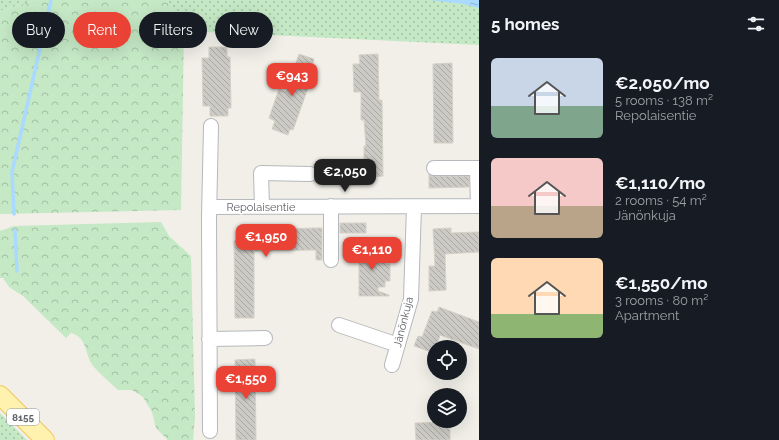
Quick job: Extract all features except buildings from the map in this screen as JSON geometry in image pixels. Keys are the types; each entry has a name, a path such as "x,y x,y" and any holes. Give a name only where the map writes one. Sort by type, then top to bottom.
{"main road":[{"name":"8155","path":"0,395 45,440"}],"street":[{"path":"210,431 209,218 211,126"},
{"path":"434,168 478,168 478,206"},
{"path":"262,207 261,173 310,174"},
{"path":"331,206 331,260"},
{"name":"Repolaisentie","path":"210,207 478,206"},
{"name":"Jänönkuja","path":"392,365 411,299 414,207"},
{"path":"339,325 398,345"},
{"path":"209,339 265,338"}],"green space":[{"path":"0,0 36,0 0,11"},
{"path":"36,0 167,0 174,12 139,12 139,48 184,48 181,210 0,214 0,11"},
{"path":"167,0 479,0 479,45 273,35 273,12 215,12 215,32 207,32 207,12 174,12"},
{"path":"161,222 169,236 191,256 195,417 193,440 168,440 156,428 152,412 143,397 132,390 118,390 93,366 80,338 71,333 66,338 23,296 9,287 3,278 0,278 0,231 14,226"},
{"path":"0,413 27,440 0,440"}],"water":[{"path":"429,0 479,0 479,8 463,4"}],"waterway":[{"path":"14,214 12,172 51,0"},
{"path":"15,230 17,271"}]}
